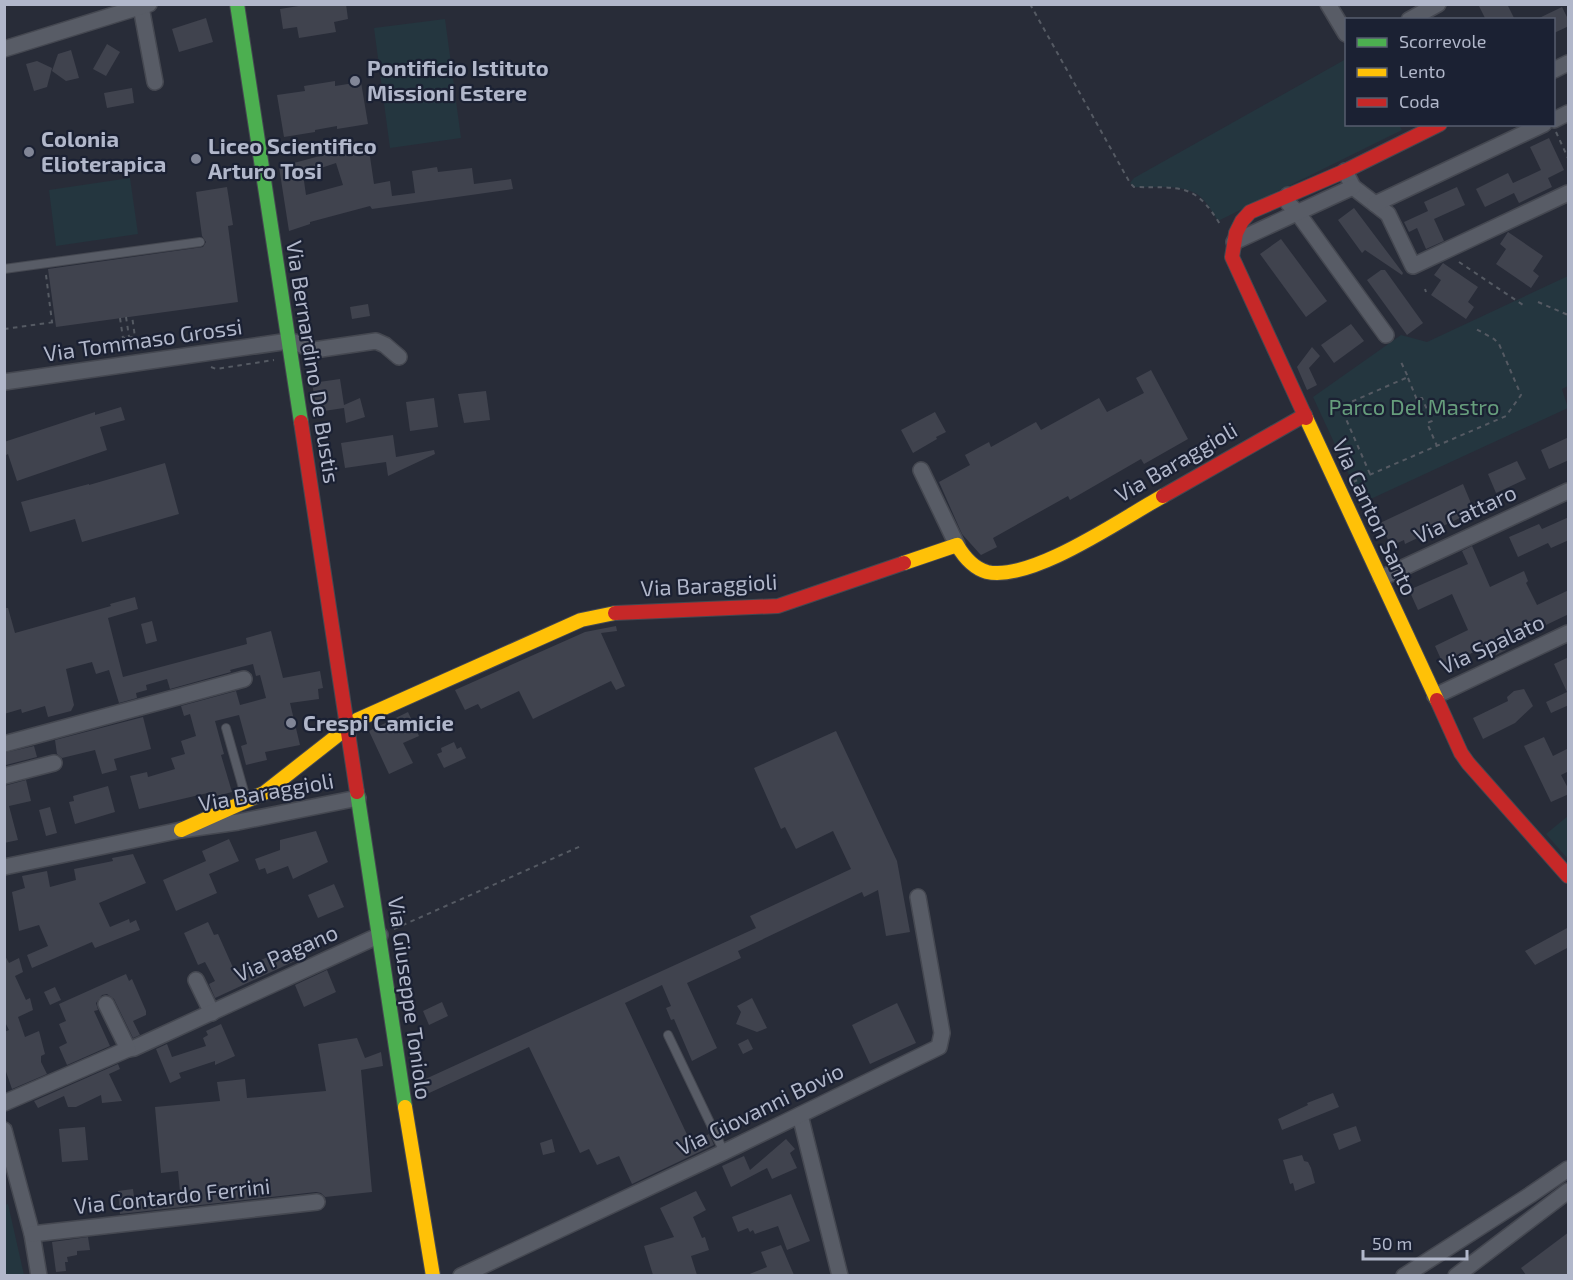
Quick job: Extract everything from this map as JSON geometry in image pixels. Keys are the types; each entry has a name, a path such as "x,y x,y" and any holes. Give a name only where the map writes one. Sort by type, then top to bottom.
{"street":[{"name":"Via Bernardino De Bustis","path":"237,4 348,726"},
{"path":"1328,4 1345,31"},
{"path":"1413,18 1438,4"},
{"path":"4,48 145,6 155,82"},
{"path":"1555,70 1569,63"},
{"path":"1555,120 1569,113"},
{"path":"1234,242 1239,225 1245,216 1345,171 1408,131 1431,126"},
{"path":"1375,204 1540,126"},
{"path":"1345,171 1353,187 1390,217 1413,266 1569,193"},
{"path":"1234,242 1353,187"},
{"path":"1288,195 1288,203 1297,212 1386,335"},
{"name":"Via Canton Santo","path":"1234,242 1232,251 1234,263 1464,758 1569,876"},
{"path":"289,341 315,350 376,341 385,345 399,357"},
{"name":"Via Tommaso Grossi","path":"4,382 289,341"},
{"name":"Via Baraggioli","path":"181,830 247,802 271,787 336,738 348,726 581,620 604,614 631,612 778,606 957,545 966,560 984,571 1005,573 1030,568 1070,548 1305,415"},
{"path":"921,470 957,545"},
{"name":"Via Cattaro","path":"1381,578 1569,491"},
{"name":"Via Spalato","path":"1435,696 1569,633"},
{"path":"4,744 244,679"},
{"name":"Via Giuseppe Toniolo","path":"348,726 406,1113 433,1275"},
{"path":"4,776 54,763"},
{"name":"Via Baraggioli","path":"4,867 181,830 228,824 358,798"},
{"name":"Via Giovanni Bovio","path":"461,1275 724,1152 936,1049 941,1043 942,1033 918,897"},
{"name":"Via Pagano","path":"4,1104 212,1013 380,935"},
{"path":"196,980 212,1013"},
{"path":"106,1004 128,1049"},
{"path":"800,1115 840,1275"},
{"path":"4,1130 32,1234 39,1275"},
{"path":"1404,1275 1569,1169"},
{"path":"1456,1275 1569,1191"},
{"name":"Via Contardo Ferrini","path":"32,1234 317,1202"}],"lane":[{"path":"4,269 200,242"},
{"path":"226,728 247,802"},
{"path":"668,1035 724,1152"}],"path":[{"path":"1030,4 1134,188 1176,188 1197,194 1209,207 1227,236 1234,242"},
{"path":"1553,126 1569,158"},
{"path":"1459,262 1526,307"},
{"path":"4,329 54,322 45,264"},
{"path":"1538,302 1569,315"},
{"path":"120,318 123,338 135,337 132,316"},
{"path":"126,317 130,343"},
{"path":"1348,484 1506,416 1521,395 1497,341 1476,329"},
{"path":"1401,362 1417,400 1422,398 1432,421 1427,423 1437,446"},
{"path":"1370,474 1347,420 1345,408 1351,402 1408,377"},
{"path":"380,935 581,846"}],"green space":[{"path":"445,19 461,138 390,148 374,28"},
{"path":"1345,60 1345,126 1400,126 1402,130 1218,221 1209,206 1197,194 1174,188 1134,187 1130,183 1134,178"},
{"path":"130,178 138,234 56,246 49,190"},
{"name":"Parco Del Mastro","path":"1568,276 1568,386 1562,389 1568,408 1362,503 1313,397 1401,335 1427,342"},
{"path":"1568,816 1568,859 1546,834"},
{"path":"8,1204 24,1275 5,1275 5,1205"}],"building":[{"path":"311,4 346,4 348,19 334,22 336,32 299,38 297,27 283,29 280,9"},
{"path":"1478,4 1507,4 1514,18 1485,18"},
{"path":"1562,7 1569,26 1555,33 1555,18 1539,18"},
{"path":"206,18 213,42 179,52 172,29"},
{"path":"107,44 120,52 106,76 93,69"},
{"path":"71,50 79,78 66,81 52,71 58,54"},
{"path":"37,61 52,68 47,87 34,91 26,64"},
{"path":"335,81 335,86 361,82 368,124 337,129 337,126 284,137 277,95 305,91 304,86"},
{"path":"132,88 134,103 107,108 104,93"},
{"path":"1549,138 1564,170 1548,178 1552,187 1519,203 1514,193 1485,207 1476,189 1508,173 1513,183 1541,170 1530,147"},
{"path":"368,143 374,184 390,181 392,196 415,193 412,171 437,167 438,172 472,168 474,184 511,179 513,189 372,209 370,206 310,222 310,224 289,231 279,167","holes":["336,163 343,185 306,195 303,174"]},
{"path":"227,187 233,225 228,226 238,302 56,327 48,269 203,247 206,242 202,236 196,192"},
{"path":"1457,187 1465,205 1434,219 1444,241 1426,249 1417,228 1409,232 1404,222 1428,211 1424,202"},
{"path":"1354,208 1403,273 1402,275 1365,250 1362,253 1338,220"},
{"path":"1508,232 1543,256 1533,271 1539,276 1531,288 1496,264 1506,249 1500,244"},
{"path":"1281,239 1327,301 1306,317 1260,254"},
{"path":"1443,263 1478,287 1468,302 1474,307 1466,319 1431,295 1441,280 1434,275"},
{"path":"1381,270 1385,270 1423,323 1407,335 1367,280"},
{"path":"368,304 370,316 352,319 350,307"},
{"path":"1351,324 1364,341 1334,363 1321,345"},
{"path":"1312,347 1320,356 1309,368 1317,385 1307,390 1297,367"},
{"path":"1151,370 1188,439 1144,464 1141,459 1070,500 1068,496 993,538 997,547 981,555 962,534 939,482 970,465 965,455 989,442 991,447 1036,422 1041,430 1099,398 1107,412 1144,393 1136,378"},
{"path":"340,379 344,405 360,398 365,417 346,423 344,408 317,412 312,383"},
{"path":"486,391 490,420 464,423 458,394"},
{"path":"434,398 438,427 410,431 406,402"},
{"path":"121,407 125,420 100,427 107,450 17,481 8,454 4,456 4,442 95,412 95,415"},
{"path":"935,412 946,432 913,453 901,430"},
{"path":"393,435 396,457 434,450 435,454 388,476 386,462 345,468 341,443"},
{"path":"1569,437 1569,460 1549,469 1541,450"},
{"path":"1517,461 1526,479 1496,493 1488,474"},
{"path":"165,463 179,514 82,542 75,519 30,532 21,502"},
{"path":"1463,484 1473,508 1461,514 1462,517 1405,544 1404,540 1391,546 1380,523"},
{"path":"1569,517 1569,540 1551,548 1548,543 1518,557 1509,537 1539,524 1542,529"},
{"path":"1472,546 1490,587 1524,571 1528,581 1526,583 1537,605 1569,590 1569,614 1546,625 1543,619 1501,639 1506,650 1496,655 1491,644 1444,666 1435,646 1468,630 1452,594 1418,610 1409,590 1468,564 1462,551"},
{"path":"135,597 138,609 108,618 123,677 247,644 246,638 271,631 283,678 320,671 323,688 318,689 319,699 290,703 300,745 265,752 267,760 246,765 241,746 247,744 239,715 215,721 224,754 221,755 232,792 213,797 212,792 139,809 130,776 147,772 148,777 175,769 171,758 185,754 181,741 196,736 190,714 184,716 181,706 236,691 240,705 266,698 260,675 256,676 253,664 170,689 167,679 146,685 147,690 136,693 137,698 119,703 109,670 96,674 92,662 66,669 74,705 71,711 48,717 45,706 22,713 21,709 4,714 4,608 8,608 15,633"},
{"path":"152,621 157,641 146,644 141,624"},
{"path":"616,626 617,631 601,633 625,686 616,690 611,681 533,719 519,691 481,709 478,704 465,710 455,690 585,632"},
{"path":"1569,657 1569,705 1551,713 1546,702 1567,692 1554,664"},
{"path":"1524,689 1533,706 1515,723 1483,739 1473,718 1508,701 1507,697 1514,691"},
{"path":"408,712 419,736 403,743 413,763 389,774 369,731"},
{"path":"143,717 151,749 114,759 117,770 102,774 95,750 62,758 57,754 55,740"},
{"path":"836,731 897,861 910,932 886,936 878,890 864,897 862,892 738,951 741,958 687,983 717,1048 692,1061 674,1019 671,1020 666,1008 671,1006 662,985 625,1003 691,1143 709,1134 714,1145 632,1184 619,1156 597,1165 589,1149 580,1153 529,1047 427,1094 421,1081 756,928 750,916 851,869 833,831 796,849 785,827 781,829 754,768"},
{"path":"1544,737 1553,756 1569,748 1569,771 1561,775 1569,794 1551,802 1524,746"},
{"path":"454,742 457,749 461,747 466,758 444,768 437,754 442,752 441,748"},
{"path":"34,746 37,757 6,765 4,753"},
{"path":"26,780 31,801 9,806 18,840 4,843 4,786"},
{"path":"108,786 115,812 75,824 69,802 74,801 73,796"},
{"path":"50,807 57,833 46,836 39,810"},
{"path":"316,831 328,862 293,879 288,866 267,874 265,868 259,870 255,859 280,850 280,840"},
{"path":"229,839 239,861 209,874 217,893 176,911 163,880 206,861 202,851"},
{"path":"133,854 146,883 99,903 110,927 129,919 130,923 136,920 140,930 95,948 92,942 32,968 27,955 48,946 39,925 19,931 12,892 25,888 22,876 47,871 50,887 76,880 74,869 113,861 112,858"},
{"path":"334,884 344,907 318,918 308,895"},
{"path":"208,922 214,935 218,934 235,972 289,947 295,961 215,998 209,984 215,981 205,962 198,965 184,933"},
{"path":"1569,927 1569,947 1535,965 1525,951"},
{"path":"4,954 9,963 19,958 23,972 15,976 26,1000 30,998 33,1010 18,1017 25,1037 39,1031 45,1054 41,1056 41,1062 47,1074 12,1089 4,1066 4,1032 9,1030 4,1020"},
{"path":"327,970 336,992 304,1007 295,985"},
{"path":"126,974 129,981 132,979 146,1011 146,1015 133,1021 140,1035 133,1038 114,999 107,994 102,995 96,1003 98,1010 94,1011 110,1046 67,1065 59,1047 67,1043 59,1024 66,1021 59,1004"},
{"path":"55,987 61,1000 50,1005 44,992"},
{"path":"752,998 767,1028 757,1032 736,1024 741,1012 737,1006"},
{"path":"442,1002 448,1016 429,1025 423,1011"},
{"path":"897,1003 916,1043 870,1064 852,1025"},
{"path":"221,1024 235,1056 215,1065 215,1061 179,1073 181,1078 170,1083 156,1049 167,1044 172,1057 206,1046 203,1038 208,1035 206,1031"},
{"path":"357,1038 365,1058 381,1052 383,1066 361,1070 372,1192 325,1197 316,1192 120,1214 118,1191 133,1189 134,1197 180,1192 178,1171 161,1173 155,1107 220,1101 217,1082 245,1079 247,1098 326,1091 318,1044"},
{"path":"748,1039 753,1049 743,1054 738,1044"},
{"path":"118,1064 120,1069 109,1074 122,1101 102,1103 101,1095 76,1107 68,1107 64,1096 38,1108 34,1101"},
{"path":"1333,1093 1339,1107 1282,1130 1278,1119 1308,1105 1307,1103"},
{"path":"1356,1126 1361,1141 1339,1150 1333,1134"},
{"path":"85,1127 88,1160 62,1162 59,1129"},
{"path":"552,1139 555,1152 543,1155 540,1143"},
{"path":"786,1139 795,1149 790,1153 797,1168 772,1179 767,1168 731,1187 722,1166 744,1156 750,1170"},
{"path":"1302,1155 1311,1168 1315,1183 1295,1191 1293,1183 1290,1184 1283,1160"},
{"path":"696,1191 706,1210 693,1217 702,1238 705,1237 709,1250 691,1256 697,1275 653,1275 644,1246 674,1237 660,1208"},
{"path":"791,1194 810,1241 787,1250 778,1226 755,1234 748,1228 738,1232 732,1217"},
{"path":"1569,1232 1569,1275 1526,1275 1521,1268"},
{"path":"88,1237 90,1250 77,1251 77,1255 67,1257 66,1271 56,1272 52,1242"},
{"path":"781,1245 794,1275 747,1275 767,1267 761,1252"}],"traffic: fast":[{"path":"237,4 301,422"},
{"path":"357,792 405,1107"}],"traffic: slow":[{"path":"1306,418 1437,700"},
{"path":"904,563 957,545 969,562 977,568 987,572 1006,573 1052,558 1077,546 1163,496"},
{"path":"181,830 264,793 357,720 581,620 615,613"},
{"path":"405,1107 433,1276"}],"traffic: jam":[{"path":"1306,418 1232,257 1236,233 1250,212 1345,171 1436,126"},
{"path":"1163,496 1305,415"},
{"path":"301,422 357,792"},
{"path":"615,613 778,606 904,563"},
{"path":"1437,700 1461,753 1468,763 1568,876"}],"place":[{"name":"Pontificio Istituto Missioni Estere","path":"355,81"},
{"name":"Colonia Elioterapica","path":"29,152"},
{"name":"Liceo Scientifico Arturo Tosi","path":"196,159"},
{"name":"Crespi Camicie","path":"291,723"}]}
